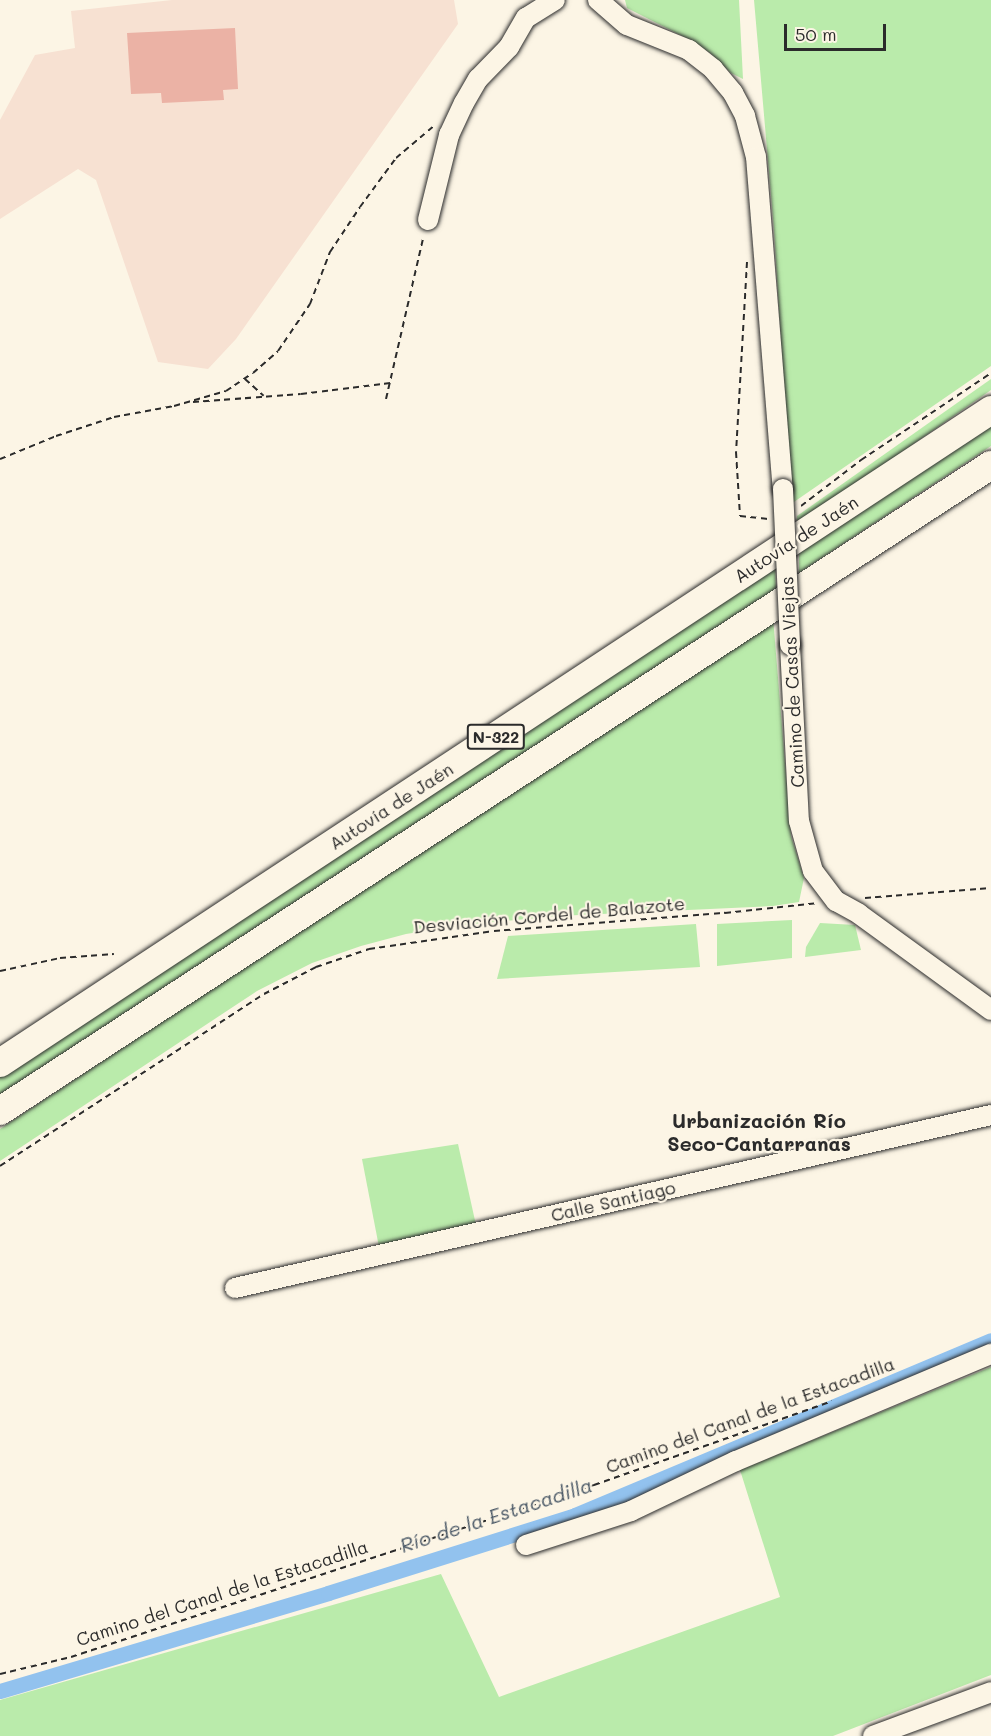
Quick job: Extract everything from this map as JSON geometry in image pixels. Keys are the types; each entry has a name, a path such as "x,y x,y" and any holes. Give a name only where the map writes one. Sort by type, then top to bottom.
{"highway":[{"name":"Autovía de Jaén","path":"0,1063 991,410"},
{"name":"N-322","path":"0,1111 991,465"}],"street":[{"path":"520,29 521,0"},
{"path":"428,220 449,135 464,103 478,79 509,47 526,18 555,0"},
{"name":"Camino de Casas Viejas","path":"598,0 614,7 627,25 689,50 713,69 733,93 745,116 756,157 783,489 800,821 813,871 836,901 859,914 991,1010"},
{"name":"Calle Santiago","path":"235,1288 991,1115"},
{"path":"526,1545 631,1511 736,1461 991,1354"},
{"path":"873,1736 991,1692"}],"path":[{"path":"0,459 57,435 114,417 189,402 226,391 245,379 278,351 285,341 310,304 330,252 396,158 439,122"},
{"path":"386,399 428,220"},
{"path":"747,251 736,452 740,516 765,520 775,516"},
{"path":"795,508 805,504 861,460 991,373"},
{"path":"245,379 264,396"},
{"path":"189,402 210,403 390,383"},
{"name":"Desviación Cordel de Balazote","path":"0,1166 264,994 316,967 369,949 494,931 725,913 991,888"},
{"path":"0,971 60,958 114,954"},
{"name":"Camino del Canal de la Estacadilla","path":"0,1674 71,1657 446,1534 840,1399"}],"shaded area":[{"path":"172,0 454,0 458,24 236,339 208,369 158,362 96,180 78,169 0,219 0,120 35,55 75,48 71,11"}],"green space":[{"path":"625,0 739,0 743,79 731,73 710,53 690,40 627,8"},
{"path":"754,0 991,0 991,366 791,504 774,230"},
{"path":"991,379 991,390 797,525 797,516"},
{"path":"991,420 991,446 799,573 799,547"},
{"path":"775,564 776,590 0,1100 0,1073"},
{"path":"773,617 791,836 804,878 799,902 773,906 558,916 463,925 406,934 361,946 312,963 257,991 0,1161 0,1129"},
{"path":"792,920 792,958 717,966 717,924"},
{"path":"820,923 855,925 861,950 805,957 806,947"},
{"path":"696,924 700,967 497,979 508,936"},
{"path":"458,1144 476,1225 379,1247 362,1159"},
{"path":"991,1367 991,1675 833,1736 0,1736 0,1700 441,1574 499,1697 780,1597 740,1470"}],"building":[{"path":"235,28 238,89 223,90 224,100 162,103 161,93 131,94 127,33"}],"waterway":[{"name":"Río de la Estacadilla","path":"0,1691 328,1593 575,1515 991,1340"}],"district":[{"name":"Urbanización Río Seco-Cantarranas","path":"759,1132"}]}
